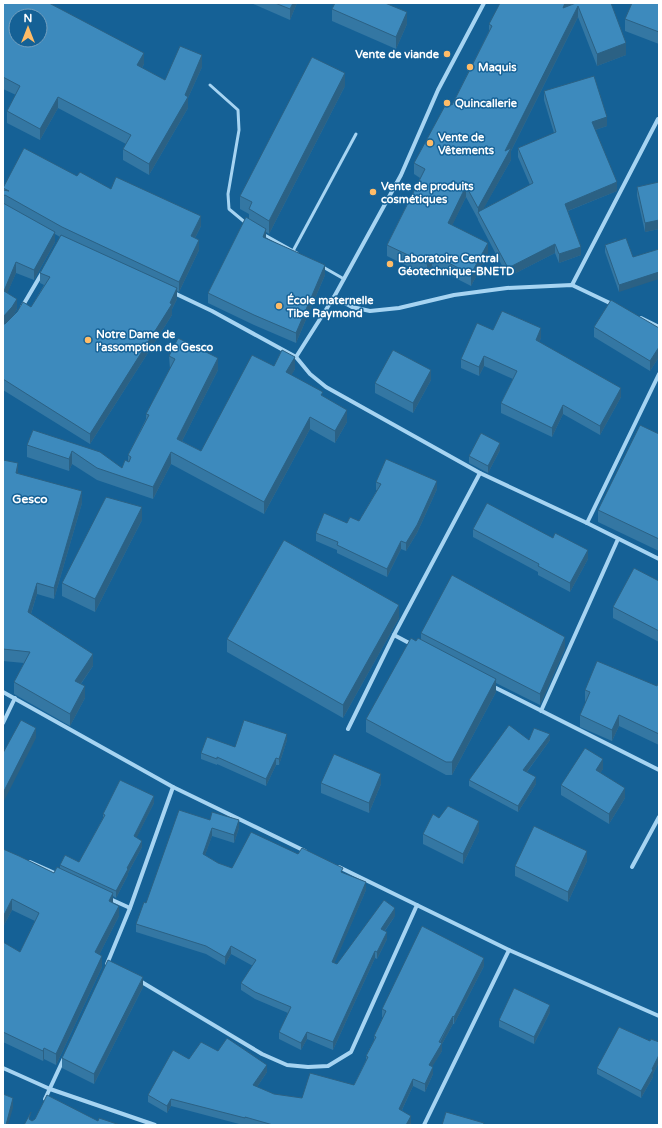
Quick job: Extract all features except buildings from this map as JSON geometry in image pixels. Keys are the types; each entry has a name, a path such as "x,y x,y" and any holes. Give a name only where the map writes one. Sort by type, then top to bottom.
{"street":[{"path":"296,357 334,297 401,175 438,90 484,3"},
{"path":"572,285 658,119"},
{"path":"19,313 46,267"},
{"path":"334,297 352,307 370,311 399,308 454,295 507,288 572,285 616,306"},
{"path":"166,289 212,311 296,357 310,374 326,387 480,473 587,523 659,559"},
{"path":"637,317 659,327"},
{"path":"587,523 659,374"},
{"path":"348,729 394,635 480,473"},
{"path":"541,711 618,539"},
{"path":"394,635 415,646"},
{"path":"485,682 659,770"},
{"path":"3,692 173,787 310,853"},
{"path":"3,723 15,698"},
{"path":"105,969 130,908 173,787"},
{"path":"632,867 659,817"},
{"path":"24,859 66,878"},
{"path":"331,863 509,950 659,1016"},
{"path":"102,895 130,908"},
{"path":"135,978 262,1054 287,1065 308,1067 328,1066 351,1052 417,905"},
{"path":"424,1125 509,950"},
{"path":"108,962 115,966"},
{"path":"44,1101 66,1054"},
{"path":"3,1068 50,1089 155,1125"}],"lane":[{"path":"210,85 238,110 239,130 228,194 229,209 249,226"},
{"path":"293,251 356,134"},
{"path":"262,233 300,254"},
{"path":"318,265 344,279"}],"place":[{"name":"Vente de viande","path":"447,54"},
{"name":"Maquis","path":"470,67"},
{"name":"Quincallerie","path":"447,103"},
{"name":"Vente de Vêtements","path":"430,143"},
{"name":"Vente de produits cosmétiques","path":"373,192"},
{"name":"Laboratoire Central Géotechnique-BNETD","path":"390,264"},
{"name":"École maternelle Tibe Raymond","path":"279,306"},
{"name":"Notre Dame de l’assomption de Gesco","path":"88,340"}],"district":[{"name":"Gesco","path":"30,499"}]}
